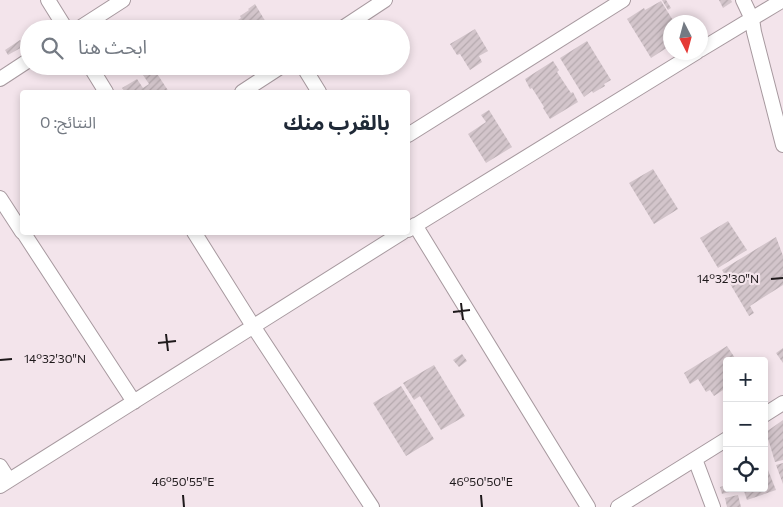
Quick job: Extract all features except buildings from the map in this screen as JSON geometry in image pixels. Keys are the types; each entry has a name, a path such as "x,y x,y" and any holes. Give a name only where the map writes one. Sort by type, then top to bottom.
{"street":[{"path":"48,0 60,20"},
{"path":"92,20 123,0"},
{"path":"355,20 385,0"},
{"path":"410,134 623,0"},
{"path":"743,0 752,19"},
{"path":"749,0 754,32 783,145"},
{"path":"708,45 783,0"},
{"path":"410,228 684,60"},
{"path":"0,79 20,66"},
{"path":"96,75 105,90"},
{"path":"245,90 268,75"},
{"path":"309,75 319,90"},
{"path":"0,198 20,228"},
{"path":"410,232 588,507"},
{"path":"25,235 134,402"},
{"path":"196,235 253,326 372,507"},
{"path":"0,466 5,483 398,235"},
{"path":"768,412 783,403"},
{"path":"618,507 723,442"},
{"path":"695,459 713,507"}]}
